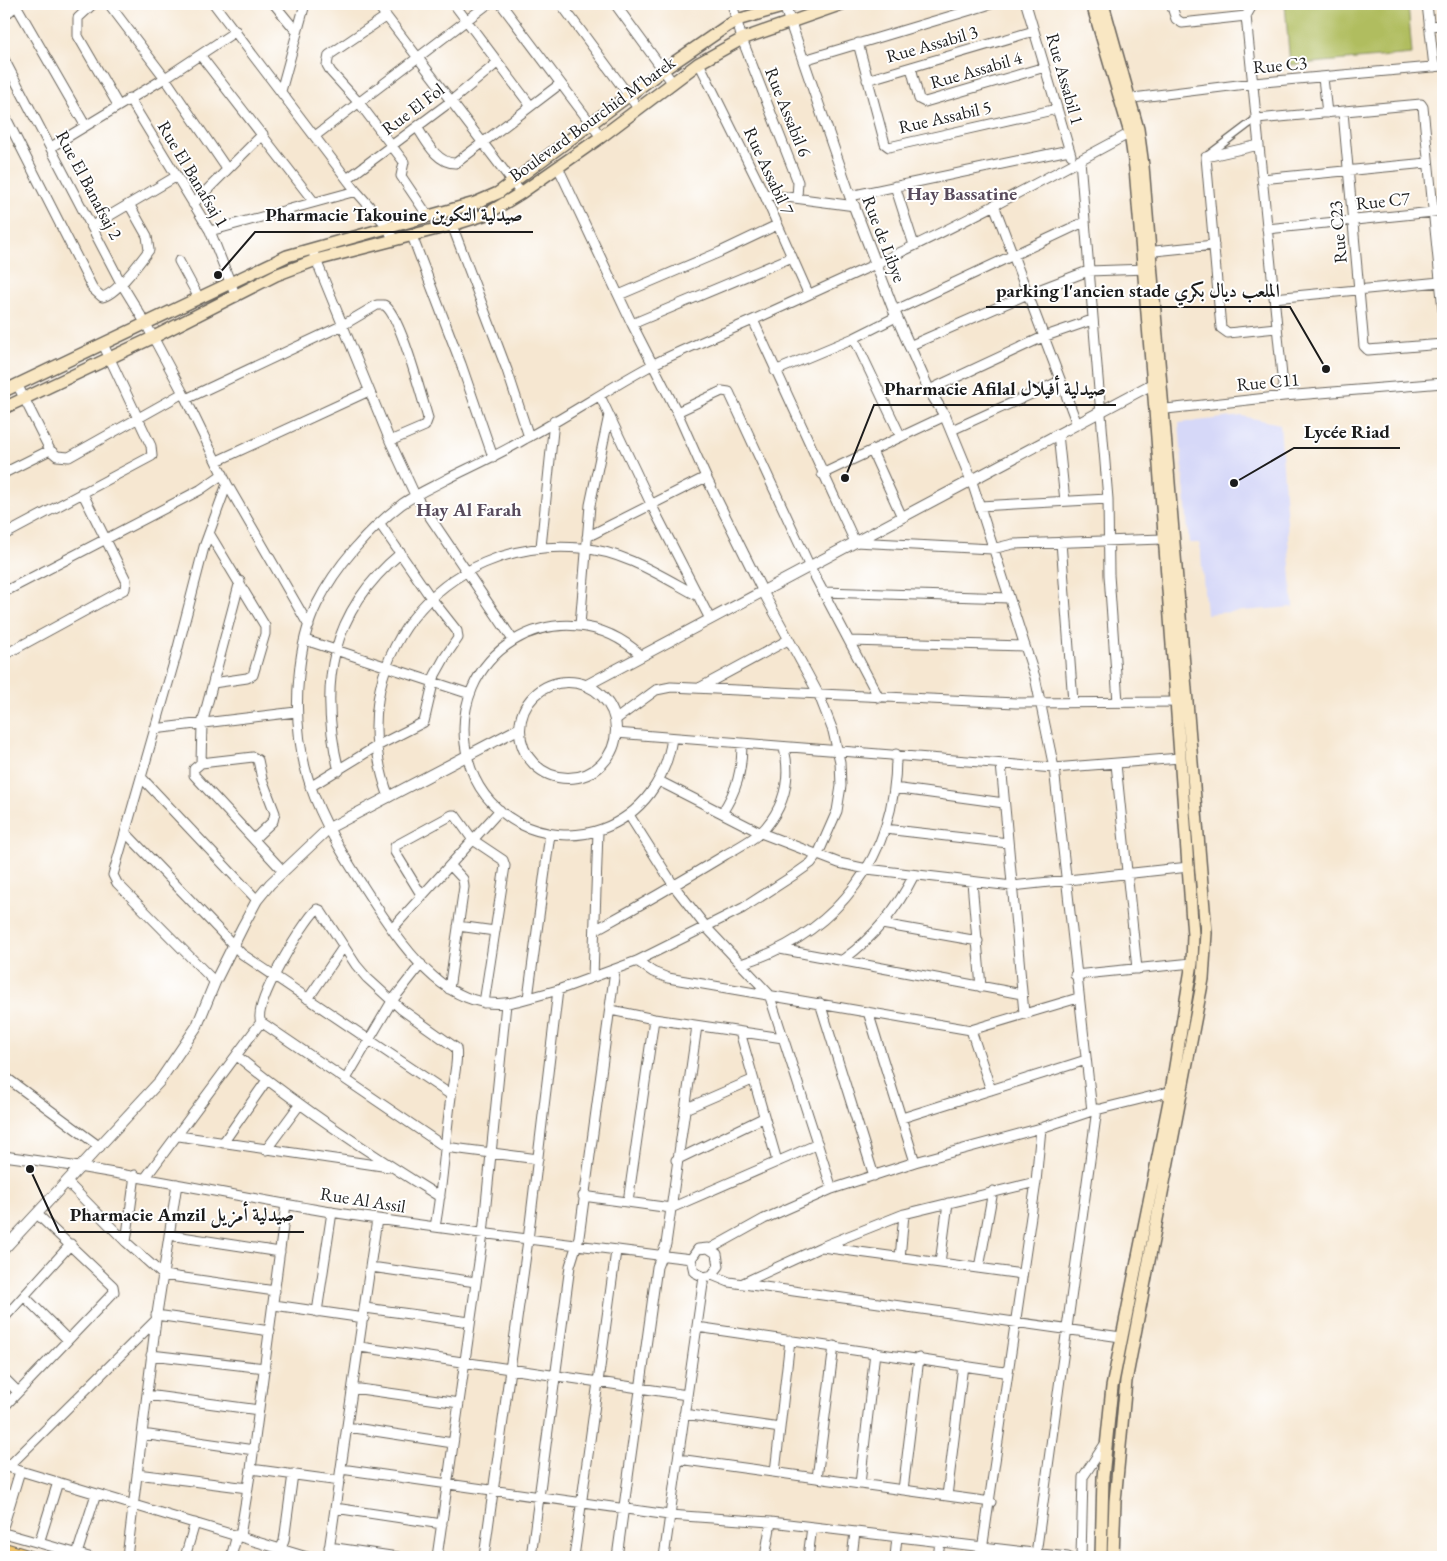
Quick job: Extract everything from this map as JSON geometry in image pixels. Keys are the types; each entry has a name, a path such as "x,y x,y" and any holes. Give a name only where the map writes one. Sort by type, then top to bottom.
{"highway":[{"path":"4,1550 27,1557"}],"main road":[{"name":"Boulevard Bourchid M'barek","path":"4,408 236,297 276,275 316,260 393,239 412,236 487,214 521,193 601,137 699,63 742,39 790,20 842,4"},
{"path":"1092,4 1125,99"},
{"path":"1101,1557 1107,1441 1120,1337 1203,980 1206,948 1183,702 1147,252 1134,131 1103,4"},
{"name":"Boulevard Bourchid M'barek","path":"4,391 287,256 387,226 475,203 498,193 592,125 663,70 737,20 788,5"},
{"path":"1113,1557 1115,1501 1126,1381 1176,1090 1192,963 1193,935 1180,758 1183,702 1163,539 1160,409"}],"street":[{"path":"4,16 17,4 85,125"},
{"path":"92,4 78,18 78,36 118,105"},
{"path":"109,4 165,78 227,169"},
{"path":"214,4 356,191 387,226 393,239"},
{"path":"274,4 296,32"},
{"path":"281,91 296,32 306,4"},
{"path":"377,4 385,17 521,193"},
{"path":"454,4 530,105"},
{"path":"315,136 360,104 465,20 488,4"},
{"path":"501,4 601,137"},
{"path":"561,4 638,108"},
{"path":"615,4 672,82"},
{"name":"Rue Assabil 6","path":"732,4 742,39 795,175 799,188 797,197"},
{"path":"804,60 990,4"},
{"name":"Rue Assabil 1","path":"1026,4 1069,150 1077,161 1108,499 1108,540 1118,702"},
{"path":"1171,4 1176,19 1182,23 1246,16"},
{"path":"1253,4 1246,16 1284,396"},
{"path":"1427,4 1434,68"},
{"name":"Rue de Libye","path":"788,5 790,20 850,196 895,314 929,390 952,430 971,479"},
{"path":"385,17 332,52 327,58 327,65 360,104 404,162 400,172 402,178 428,216"},
{"path":"1429,26 1443,24"},
{"path":"51,147 129,98 165,78 236,31"},
{"name":"Rue Assabil 3","path":"867,80 1034,31"},
{"name":"Rue Assabil 5","path":"858,43 885,144 889,146 1057,109"},
{"path":"200,56 263,134 314,202"},
{"name":"Rue El Banafsaj 2","path":"4,59 6,70 51,147 121,283 146,324 185,396 224,474 227,484 309,626"},
{"name":"Rue El Fol","path":"347,179 450,102 497,63"},
{"name":"Rue Assabil 7","path":"699,63 764,194 808,293"},
{"name":"Rue C3","path":"1125,99 1254,83 1443,66"},
{"name":"Rue Assabil 4","path":"911,68 919,99 925,102 1045,67"},
{"path":"1323,78 1327,113"},
{"path":"417,127 433,151 450,163 460,160 560,84"},
{"name":"Rue El Banafsaj 1","path":"129,98 210,231 236,297"},
{"path":"1206,157 1257,118 1421,104 1423,107 1443,310"},
{"name":"Rue C23","path":"1342,112 1365,350 1443,344"},
{"path":"4,114 93,289 104,297 121,283 149,250 147,236 129,204"},
{"path":"558,167 632,324 653,365 677,412 706,477 762,590 819,695 833,731 838,752 841,773 840,795 829,832 818,854 808,865 776,888 706,927 615,970 558,990 506,1004 484,1003 462,997 449,989 421,964 392,930 329,828 310,787 302,760 296,712 300,667 305,640 315,608 335,575 356,548 380,524 415,495 493,457 653,365 808,293 876,264 994,205 1134,131"},
{"path":"193,204 263,134"},
{"path":"1206,157 1259,145"},
{"path":"850,196 1069,150"},
{"path":"1206,157 1221,328 1224,332 1276,328"},
{"path":"1262,179 1348,172 1428,162"},
{"path":"92,226 177,176"},
{"path":"896,186 914,245"},
{"path":"210,231 356,191"},
{"path":"764,194 855,206"},
{"path":"994,205 1077,424"},
{"name":"Rue C7","path":"1267,229 1443,211"},
{"path":"776,371 854,338 895,314 1012,254 1084,222"},
{"path":"452,225 507,370 529,437"},
{"path":"619,295 720,252 777,225"},
{"path":"412,236 493,457"},
{"path":"1147,252 1214,245"},
{"path":"311,248 390,441 415,495 513,640"},
{"path":"632,324 792,257"},
{"path":"179,261 199,298"},
{"path":"909,346 1028,294 1088,271 1148,269"},
{"path":"1274,298 1440,282"},
{"path":"17,384 50,450 57,456 69,458 185,396 344,325 378,306 387,307 392,313 412,363 428,422 425,426 390,441"},
{"path":"752,320 855,542"},
{"path":"929,390 1043,338 1092,320"},
{"path":"854,338 901,438"},
{"path":"4,535 152,456 151,446 103,344"},
{"path":"952,430 1060,381"},
{"path":"587,685 1157,381"},
{"name":"Rue C11","path":"1160,409 1284,396 1346,393 1443,383"},
{"path":"217,461 369,391"},
{"path":"677,412 722,391 729,392 810,567 851,641 879,698"},
{"path":"600,396 652,506 710,618"},
{"path":"580,625 592,492 609,415"},
{"path":"822,474 945,416"},
{"path":"541,547 554,421"},
{"path":"1058,434 1065,502"},
{"path":"4,473 50,450"},
{"path":"872,451 902,517"},
{"path":"4,592 200,490 224,474"},
{"path":"587,538 706,477"},
{"path":"971,479 1042,703 1054,768 1075,975 1094,1110 1036,1554"},
{"path":"215,982 115,880 113,868 126,833 209,533 227,484"},
{"path":"4,655 124,591 126,580 82,492"},
{"path":"980,506 1108,499"},
{"path":"310,787 377,746 424,722 433,682 441,663 458,635 430,598 380,524"},
{"path":"209,533 263,621 265,634 253,675 248,678 213,683"},
{"path":"855,542 992,549 1013,544 1163,539"},
{"path":"1061,542 1073,702"},
{"path":"389,796 380,767 377,746 377,703 386,667 404,630 430,598 465,571 502,555 541,547 587,548 622,556 698,596"},
{"path":"339,771 331,737 328,713 330,680 336,649 360,599 382,571 401,553"},
{"path":"200,763 202,724 240,581"},
{"path":"824,592 1009,598"},
{"path":"641,655 614,635 580,625 551,625 513,640 484,668 470,694 464,722 467,757 477,783 500,810 527,827 550,834 569,835 598,831 629,815 646,800 659,781 668,760 672,738"},
{"path":"305,640 470,694"},
{"path":"701,687 788,640"},
{"path":"851,641 1024,646"},
{"path":"562,682 587,685 606,701 615,720 616,733 612,749 599,767 585,775 563,778 547,773 530,760 522,745 520,728 527,705 544,688 562,682"},
{"path":"615,720 656,690 671,687 701,687 879,698 1042,703 1183,702"},
{"path":"154,729 296,712"},
{"path":"4,1249 159,1082 184,1047 206,1010 215,982 257,900 283,871 329,828 520,728"},
{"path":"616,733 784,748 896,754 1054,768 1180,758"},
{"path":"722,813 739,780 742,744"},
{"path":"595,930 674,886 761,833 777,811 784,794 787,769 784,748"},
{"path":"741,964 780,949 813,929 833,911 867,869 885,829 894,788 896,754"},
{"path":"254,839 272,821 275,813 258,760 253,757 200,763 194,769 194,775 283,871"},
{"path":"1001,764 1024,1013"},
{"path":"1116,764 1137,969"},
{"path":"141,777 257,900"},
{"path":"659,781 761,833 839,863 867,869 1012,886 1189,867"},
{"path":"894,788 1004,804"},
{"path":"392,930 500,810"},
{"path":"422,896 395,852 396,844 453,814 473,840 502,858 504,863 484,1003"},
{"path":"629,815 674,886 706,927 769,994 832,1188"},
{"path":"885,829 1008,843"},
{"path":"593,977 598,831"},
{"path":"126,833 242,954 368,1041 451,1095"},
{"path":"528,998 550,834"},
{"path":"449,989 464,881 450,865"},
{"path":"844,959 882,924 900,901 914,875"},
{"path":"972,882 981,987"},
{"path":"146,1177 179,1136 260,1022 258,1011 273,976 316,909 320,910 356,965 392,1001 456,1048 435,1227"},
{"path":"882,924 978,941"},
{"path":"458,926 494,931"},
{"path":"308,999 344,946"},
{"path":"780,949 844,959 1022,994"},
{"path":"637,961 653,972 668,978 971,1030 1078,998"},
{"path":"1075,975 1192,963"},
{"path":"346,1079 392,1001 421,964"},
{"path":"531,1557 555,1377 572,1259 577,1246 615,970"},
{"path":"484,1557 528,1240 558,990"},
{"path":"820,1003 874,1176"},
{"path":"437,1557 483,1234 506,1004"},
{"path":"611,1010 697,1026 784,1038"},
{"path":"868,1012 915,1162"},
{"path":"628,1202 654,1019"},
{"path":"260,1022 445,1147 538,1159"},
{"path":"617,1557 642,1388 657,1266 666,1244 676,1160 697,1026"},
{"path":"971,1030 991,1090"},
{"path":"740,1032 752,1080 777,1161"},
{"path":"236,1056 300,1104 392,1168 440,1197"},
{"path":"902,1118 1086,1060"},
{"path":"4,1076 100,1147"},
{"path":"223,1142 267,1080"},
{"path":"685,1110 752,1080"},
{"path":"1120,1337 724,1281 692,1270 690,1259 696,1250 710,1248 764,1219 832,1188 915,1162 1041,1128 1094,1110 1176,1090"},
{"path":"266,1150 300,1104"},
{"path":"676,1160 763,1118"},
{"path":"981,1557 991,1502 1008,1369 1036,1182 1041,1128"},
{"path":"179,1136 392,1168"},
{"path":"583,1196 671,1208 818,1144"},
{"name":"Rue Al Assil","path":"4,1156 82,1166 377,1219 528,1240 690,1259"},
{"path":"126,1242 135,1175"},
{"path":"67,1182 126,1242 163,1275 275,1291"},
{"path":"743,1283 821,1247 904,1214 1036,1182"},
{"path":"127,1557 151,1355 176,1184"},
{"path":"979,1268 993,1191"},
{"path":"940,1263 948,1203"},
{"path":"231,1557 239,1535 254,1450 286,1204"},
{"path":"316,1312 332,1212"},
{"path":"4,1407 114,1290 113,1286 71,1244 38,1214"},
{"path":"900,1258 904,1214"},
{"path":"328,1557 360,1347 377,1219"},
{"path":"169,1235 280,1252"},
{"path":"4,1318 71,1244"},
{"path":"821,1247 1022,1274"},
{"path":"664,1557 697,1327 708,1276 718,1268 717,1254 710,1248"},
{"path":"574,1557 616,1251"},
{"path":"371,1267 476,1282"},
{"path":"24,1296 68,1340"},
{"path":"274,1305 364,1318"},
{"path":"365,1308 470,1322"},
{"path":"156,1318 270,1330"},
{"path":"156,1318 6,1466 239,1535 279,1553 307,1557"},
{"path":"697,1327 919,1358 1004,1372 1008,1369"},
{"path":"775,1472 790,1340"},
{"path":"818,1478 834,1346"},
{"path":"360,1347 510,1371 687,1395"},
{"path":"860,1484 875,1352"},
{"path":"151,1355 265,1368"},
{"path":"903,1490 919,1358"},
{"path":"947,1496 963,1365"},
{"path":"4,1378 18,1392"},
{"path":"354,1388 459,1403"},
{"path":"147,1395 259,1410"},
{"path":"684,1414 780,1428"},
{"path":"348,1427 453,1443"},
{"path":"142,1434 254,1450"},
{"path":"1081,1557 1083,1477 1107,1441"},
{"path":"678,1459 991,1502"},
{"path":"251,1469 340,1482"},
{"path":"341,1469 669,1515 771,1522 1068,1557"},
{"path":"4,1524 20,1470"},
{"path":"137,1474 248,1488"},
{"path":"279,1553 284,1541 293,1474"},
{"path":"39,1543 58,1482"},
{"path":"78,1554 96,1494"},
{"path":"335,1508 442,1524"},
{"path":"765,1557 771,1522"},
{"path":"185,1557 195,1523"},
{"path":"808,1557 812,1527"},
{"path":"4,1532 89,1557"},
{"path":"852,1557 855,1532"},
{"path":"894,1557 897,1537"},
{"path":"938,1557 940,1542"},
{"path":"329,1547 398,1557"}],"shaded area":[{"path":"1242,416 1280,424 1293,607 1206,614 1200,543 1189,543 1179,423"}],"green space":[{"path":"1285,4 1408,4 1412,54 1290,65"}],"place":[{"name":"Pharmacie Takouine صيدلية التكوين","path":"218,275"},
{"name":"parking l'ancien stade الملعب ديال بكري","path":"1326,369"},
{"name":"Pharmacie Afilal صيدلية أفيلال","path":"845,478"},
{"name":"Lycée Riad","path":"1234,483"},
{"name":"Pharmacie Amzil صيدلية أمزيل","path":"30,1169"}],"district":[{"name":"Hay Bassatine","path":"962,193"},
{"name":"Hay Al Farah","path":"469,509"}]}
